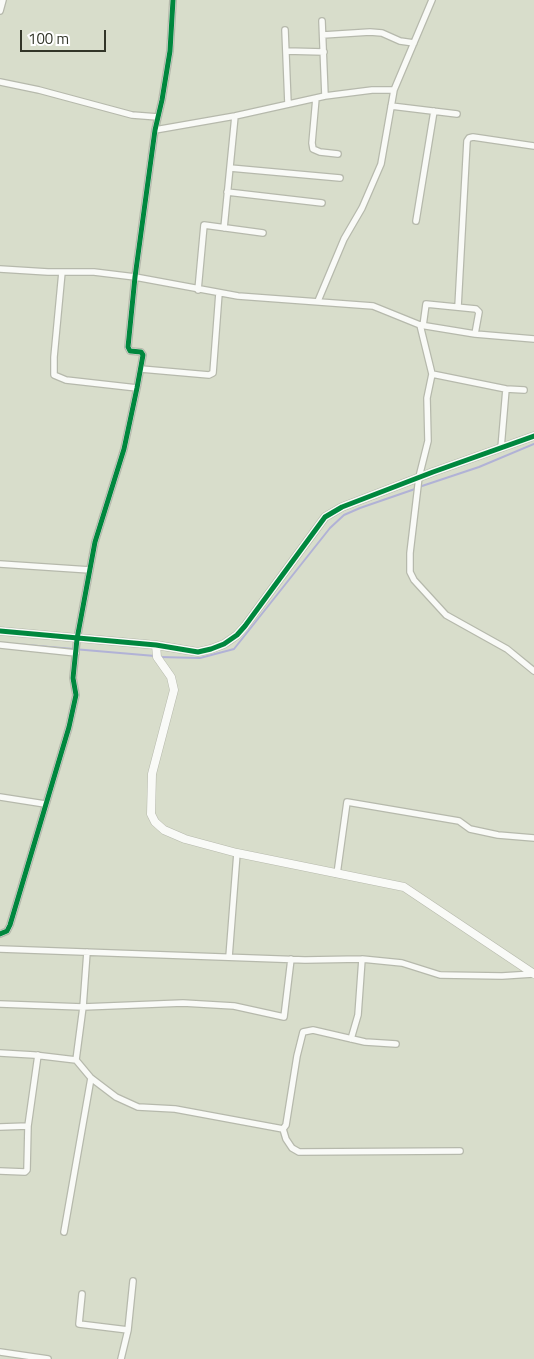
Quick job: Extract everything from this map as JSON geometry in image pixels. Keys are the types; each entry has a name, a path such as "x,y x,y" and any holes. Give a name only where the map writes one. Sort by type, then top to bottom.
{"street":[{"path":"0,11 3,0"},
{"path":"0,934 7,931 10,925 69,727 76,695 73,678 77,641 95,542 124,449 138,388 142,354 131,351 128,348 135,277 155,130 170,51 173,0"},
{"path":"318,301 344,239 362,208 381,164 394,90 432,0"},
{"path":"322,21 325,96"},
{"path":"285,30 288,104"},
{"path":"323,35 382,33 400,41 414,43"},
{"path":"286,51 324,52"},
{"path":"0,82 132,115 158,117"},
{"path":"155,130 235,116 325,96 372,90 394,90"},
{"path":"316,98 313,148 320,152 338,154"},
{"path":"391,106 457,114"},
{"path":"416,221 434,111"},
{"path":"224,228 235,116"},
{"path":"458,307 467,140 473,137 534,146"},
{"path":"230,168 340,178"},
{"path":"227,192 322,203"},
{"path":"198,290 204,225 263,233"},
{"path":"0,269 94,272 135,277 219,293 373,306 422,325 475,334 534,340"},
{"path":"62,272 54,349 54,375 63,379 138,388"},
{"path":"141,369 209,374 213,372 219,293"},
{"path":"475,334 478,310 426,304 422,325 432,374 427,398 428,441 419,477 409,569 412,577 446,615 507,649 534,670"},
{"path":"432,374 506,389 524,390"},
{"path":"501,448 506,389"},
{"path":"0,631 157,652 198,652 224,644 246,626 325,516 342,506 534,436"},
{"path":"0,564 90,570"},
{"path":"0,646 76,652"},
{"path":"157,652 171,677 174,690 152,774 151,814 155,822 164,830 185,839 237,854 404,887 534,974"},
{"path":"0,798 45,804"},
{"path":"337,874 347,802 459,820 470,829 498,835 534,838"},
{"path":"229,957 237,854"},
{"path":"0,949 291,959 362,959 402,963 440,975 502,976 534,974"},
{"path":"76,1060 83,1007 87,952"},
{"path":"0,1004 83,1007 183,1003 234,1006 284,1017 291,959"},
{"path":"351,1039 358,1015 362,959"},
{"path":"283,1129 286,1126 297,1056 303,1032 313,1030 351,1039 396,1044"},
{"path":"0,1053 76,1060 91,1078 116,1097 138,1108 175,1110 283,1129"},
{"path":"0,1171 25,1172 27,1170 28,1126 38,1056"},
{"path":"64,1232 91,1078"},
{"path":"0,1127 28,1126"},
{"path":"283,1129 286,1139 292,1148 299,1152 460,1151"},
{"path":"121,1359 128,1330 133,1281"},
{"path":"82,1294 79,1324 128,1330"},
{"path":"0,1352 48,1359"}],"waterway":[{"path":"419,487 479,467 534,444"},
{"path":"159,657 200,658 234,649 330,528 344,515 415,489"},
{"path":"15,644 155,656"}],"cycle path":[{"path":"0,934 7,931 10,925 69,727 76,695 73,678 77,639 95,542 124,449 137,388 143,355 141,352 130,351 128,347 135,277 155,130 170,51 173,0"},
{"path":"0,631 156,645 198,652 211,649 224,644 237,635 245,626 325,517 342,507 534,436"}]}
